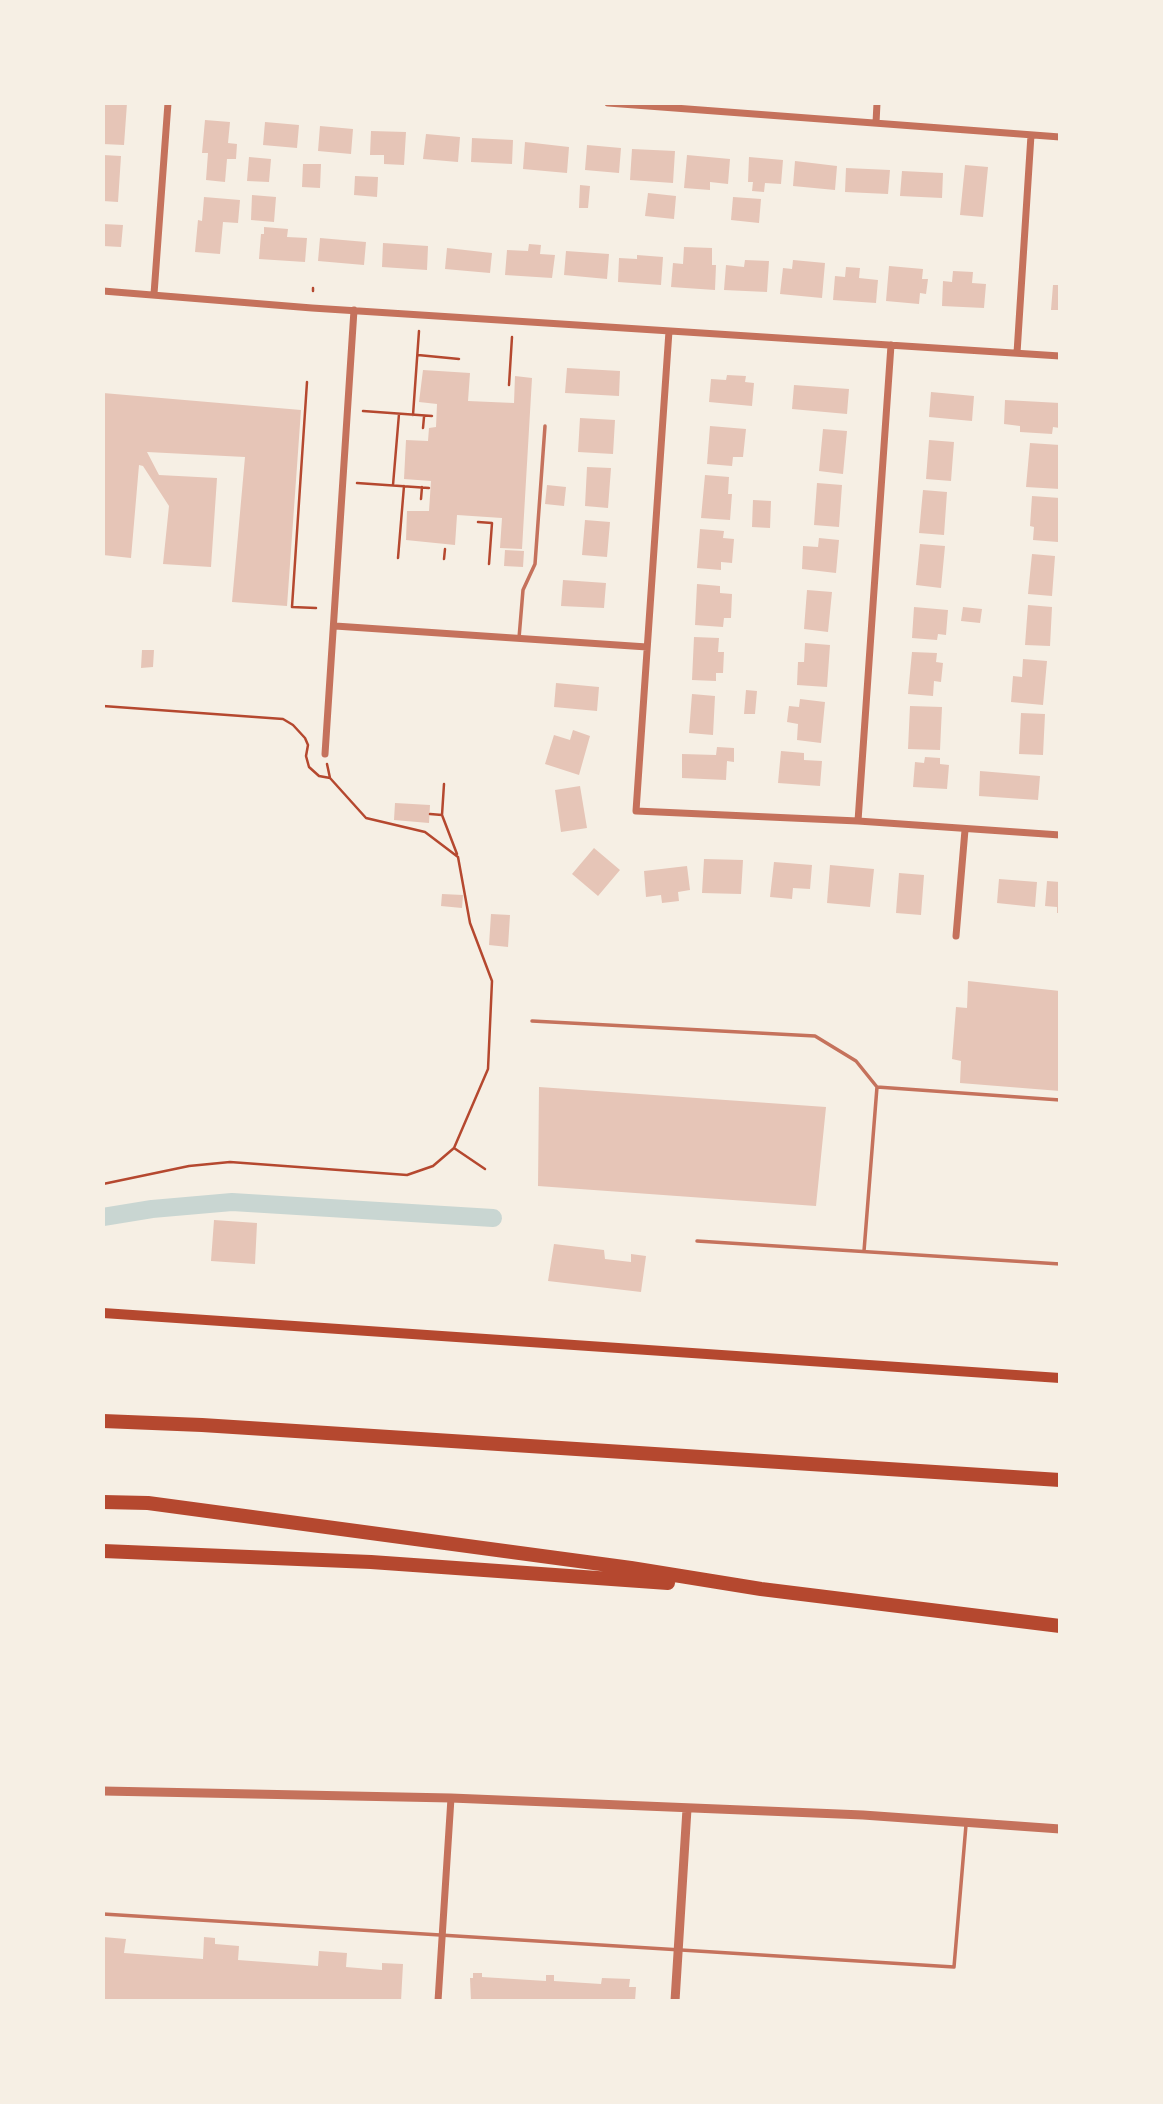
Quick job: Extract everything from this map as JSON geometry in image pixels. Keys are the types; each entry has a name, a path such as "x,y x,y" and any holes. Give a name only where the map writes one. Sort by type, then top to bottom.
{"highway":[{"path":"103,1413 202,1424"},
{"path":"103,1421 202,1424 1060,1480"},
{"path":"103,1502 162,1505 631,1568 761,1589 1060,1626"},
{"path":"103,1551 371,1562 761,1589"}],"main road":[{"path":"103,1313 1060,1378"}],"street":[{"path":"154,294 168,103"},
{"path":"608,103 1060,137"},
{"path":"876,123 877,103"},
{"path":"1017,353 1031,135"},
{"path":"103,291 1060,356"},
{"path":"325,754 354,310"},
{"path":"669,331 636,811 858,821 1060,835"},
{"path":"858,821 891,345"},
{"path":"335,626 647,648"},
{"path":"956,936 965,830"},
{"path":"103,1791 451,1798 863,1815 1060,1829"},
{"path":"438,2001 451,1798"},
{"path":"675,2001 687,1808"}],"lane":[{"path":"519,638 523,590 535,564 545,426"},
{"path":"532,1021 815,1036 856,1061 877,1087 864,1251"},
{"path":"877,1087 1060,1100"},
{"path":"697,1241 1060,1264"},
{"path":"103,1914 954,1967 966,1823"}],"path":[{"path":"413,415 419,331"},
{"path":"509,386 512,337"},
{"path":"418,355 459,359"},
{"path":"307,382 292,607 316,608"},
{"path":"363,411 432,416"},
{"path":"393,485 399,414"},
{"path":"423,428 424,416"},
{"path":"357,483 429,488"},
{"path":"398,558 404,486"},
{"path":"421,499 422,487"},
{"path":"478,522 492,523 489,564"},
{"path":"444,559 445,549"},
{"path":"103,706 283,719 305,738 309,767 319,776 330,778 366,817 425,832 458,857"},
{"path":"103,1184 189,1166 230,1162 407,1175 433,1166 454,1148 488,1069 492,981 470,923 458,857 442,815 443,784"},
{"path":"430,814 442,815"},
{"path":"454,1148 485,1169"}],"building":[{"path":"103,103 127,103 124,145 103,144"},
{"path":"205,120 230,122 228,143 237,144 236,159 227,159 225,182 206,180 208,153 202,153"},
{"path":"265,122 299,125 297,148 263,145"},
{"path":"320,126 353,129 351,154 318,151"},
{"path":"371,131 406,132 404,165 384,164 384,155 370,155"},
{"path":"426,134 460,137 458,162 423,159"},
{"path":"472,138 513,140 512,164 471,162"},
{"path":"525,142 569,147 567,173 523,169"},
{"path":"587,145 621,148 619,173 585,170"},
{"path":"632,149 675,151 673,183 630,180"},
{"path":"103,155 121,156 118,202 103,201"},
{"path":"687,155 730,159 728,184 710,182 710,190 684,188"},
{"path":"249,157 271,159 269,182 247,181"},
{"path":"749,157 783,160 781,184 765,183 764,192 752,191 753,182 748,182"},
{"path":"795,161 837,166 835,190 793,186"},
{"path":"303,164 321,164 320,188 302,187"},
{"path":"965,165 988,167 983,217 960,215"},
{"path":"846,168 890,170 888,194 845,192"},
{"path":"902,171 943,173 942,198 900,196"},
{"path":"355,176 378,177 377,197 354,195"},
{"path":"580,185 590,186 588,208 579,208"},
{"path":"648,193 676,196 674,219 645,216"},
{"path":"252,195 276,197 274,222 251,220"},
{"path":"204,197 240,200 238,223 223,222 220,254 195,252 198,220 202,221"},
{"path":"733,197 761,199 759,223 731,220"},
{"path":"103,224 123,225 121,247 103,246"},
{"path":"264,227 288,229 287,237 307,238 305,262 259,259"},
{"path":"320,238 366,242 364,265 318,261"},
{"path":"383,243 428,246 427,270 382,267"},
{"path":"529,244 541,245 540,254 555,255 552,278 505,275 507,250 528,251"},
{"path":"684,247 712,248 712,265 716,265 715,290 671,287 673,263 683,264"},
{"path":"447,248 492,253 490,273 445,269"},
{"path":"566,251 609,254 607,279 564,275"},
{"path":"637,255 663,257 661,285 618,282 619,258 637,259"},
{"path":"745,260 769,261 767,292 724,290 726,265 744,267"},
{"path":"793,260 825,263 822,298 780,294 783,268 792,269"},
{"path":"889,266 923,269 922,279 928,279 926,294 920,293 919,304 886,301"},
{"path":"846,267 860,268 859,278 878,280 876,303 833,300 835,276 845,277"},
{"path":"953,271 973,272 972,283 986,284 984,308 942,306 943,281 952,282"},
{"path":"1053,285 1060,285 1060,310 1051,310"},
{"path":"567,368 620,371 619,396 565,393"},
{"path":"423,370 470,373 468,401 514,403 515,376 532,378 522,549 500,548 502,518 457,515 455,545 406,540 407,511 429,511 431,481 404,479 406,440 428,441 429,428 436,427 437,404 419,402"},
{"path":"727,375 746,376 745,382 754,383 752,406 709,402 711,379 726,380"},
{"path":"794,385 849,389 847,414 792,409"},
{"path":"931,392 974,396 972,421 929,417"},
{"path":"103,393 301,410 287,606 232,602 245,457 147,452 159,475 217,478 211,567 163,564 169,506 143,466 139,465 131,558 103,555"},
{"path":"1005,400 1060,403 1060,428 1053,427 1052,434 1020,432 1020,426 1004,424"},
{"path":"580,418 615,420 613,454 578,452"},
{"path":"710,426 746,429 743,457 733,457 732,466 707,464"},
{"path":"823,429 847,431 843,474 819,471"},
{"path":"929,440 954,442 951,481 926,479"},
{"path":"1030,443 1060,445 1060,489 1026,487"},
{"path":"587,467 611,468 608,508 585,506"},
{"path":"705,475 729,477 728,494 732,494 730,520 701,518"},
{"path":"817,483 842,485 839,527 814,525"},
{"path":"547,485 566,487 564,506 545,504"},
{"path":"923,490 947,492 944,535 919,533"},
{"path":"1032,496 1060,498 1058,542 1033,540 1034,527 1030,526"},
{"path":"753,500 771,501 770,528 752,527"},
{"path":"585,520 610,522 607,557 582,555"},
{"path":"700,529 724,531 723,538 734,539 732,563 721,562 721,570 697,568"},
{"path":"819,538 839,540 836,573 802,569 803,546 818,547"},
{"path":"920,544 945,546 941,588 916,585"},
{"path":"505,550 524,551 523,567 504,566"},
{"path":"1032,554 1055,556 1052,596 1028,594"},
{"path":"563,580 606,583 604,608 561,606"},
{"path":"697,584 720,586 720,593 732,594 731,618 724,618 723,627 695,625"},
{"path":"807,590 832,592 828,632 804,629"},
{"path":"1028,605 1052,607 1050,646 1025,645"},
{"path":"914,607 948,610 946,635 938,634 937,640 912,638"},
{"path":"963,607 982,609 980,623 961,621"},
{"path":"694,637 719,638 718,652 724,652 723,673 716,673 716,681 692,680"},
{"path":"805,643 830,645 827,687 797,685 798,662 804,662"},
{"path":"142,650 154,650 153,667 141,668"},
{"path":"912,652 937,653 936,662 943,663 941,682 934,681 933,696 908,694"},
{"path":"1023,659 1047,661 1043,705 1011,702 1013,676 1022,677"},
{"path":"556,683 599,687 597,711 554,707"},
{"path":"746,690 757,691 755,714 744,714"},
{"path":"692,694 715,696 713,735 689,733"},
{"path":"800,699 825,702 821,743 797,740 798,724 787,722 789,706 799,707"},
{"path":"910,706 942,707 940,750 908,749"},
{"path":"1021,713 1045,714 1043,755 1019,754"},
{"path":"573,730 590,736 579,775 545,764 554,735 570,740"},
{"path":"717,747 734,748 734,762 727,761 726,780 682,778 682,754 716,755"},
{"path":"781,751 804,753 804,760 822,761 820,786 778,783"},
{"path":"925,757 940,758 940,764 949,765 947,789 913,787 915,762 924,763"},
{"path":"980,771 1040,776 1038,800 979,796"},
{"path":"580,786 587,828 561,832 555,790"},
{"path":"395,803 430,805 429,823 394,820"},
{"path":"594,848 620,870 598,896 572,874"},
{"path":"704,859 743,860 741,894 702,893"},
{"path":"774,862 812,865 810,889 793,888 792,899 770,897"},
{"path":"830,865 874,869 870,907 827,903"},
{"path":"687,866 690,890 678,892 679,901 662,903 661,895 646,897 644,871"},
{"path":"899,873 924,875 921,915 896,913"},
{"path":"999,879 1037,882 1035,907 997,903"},
{"path":"1047,881 1060,882 1060,913 1057,913 1057,907 1045,906"},
{"path":"442,894 463,895 462,908 441,906"},
{"path":"491,914 510,915 508,947 489,945"},
{"path":"968,981 1060,991 1060,1091 960,1083 961,1061 952,1059 956,1007 967,1008"},
{"path":"539,1087 826,1107 816,1206 538,1186"},
{"path":"214,1220 257,1223 255,1264 211,1261"},
{"path":"554,1244 604,1250 605,1259 631,1262 631,1254 646,1256 641,1292 548,1281"},
{"path":"103,1937 126,1939 124,1953 203,1959 204,1937 215,1938 215,1944 239,1946 238,1960 318,1966 319,1951 347,1953 346,1967 382,1970 382,1963 403,1964 401,2001 103,1999"},
{"path":"473,1973 482,1973 482,1977 546,1981 546,1975 554,1975 554,1981 601,1984 602,1978 630,1979 629,1987 636,1987 635,2001 471,2001 470,1978 473,1978"}],"waterway":[{"path":"103,1217 152,1209 232,1202 493,1218"}]}
